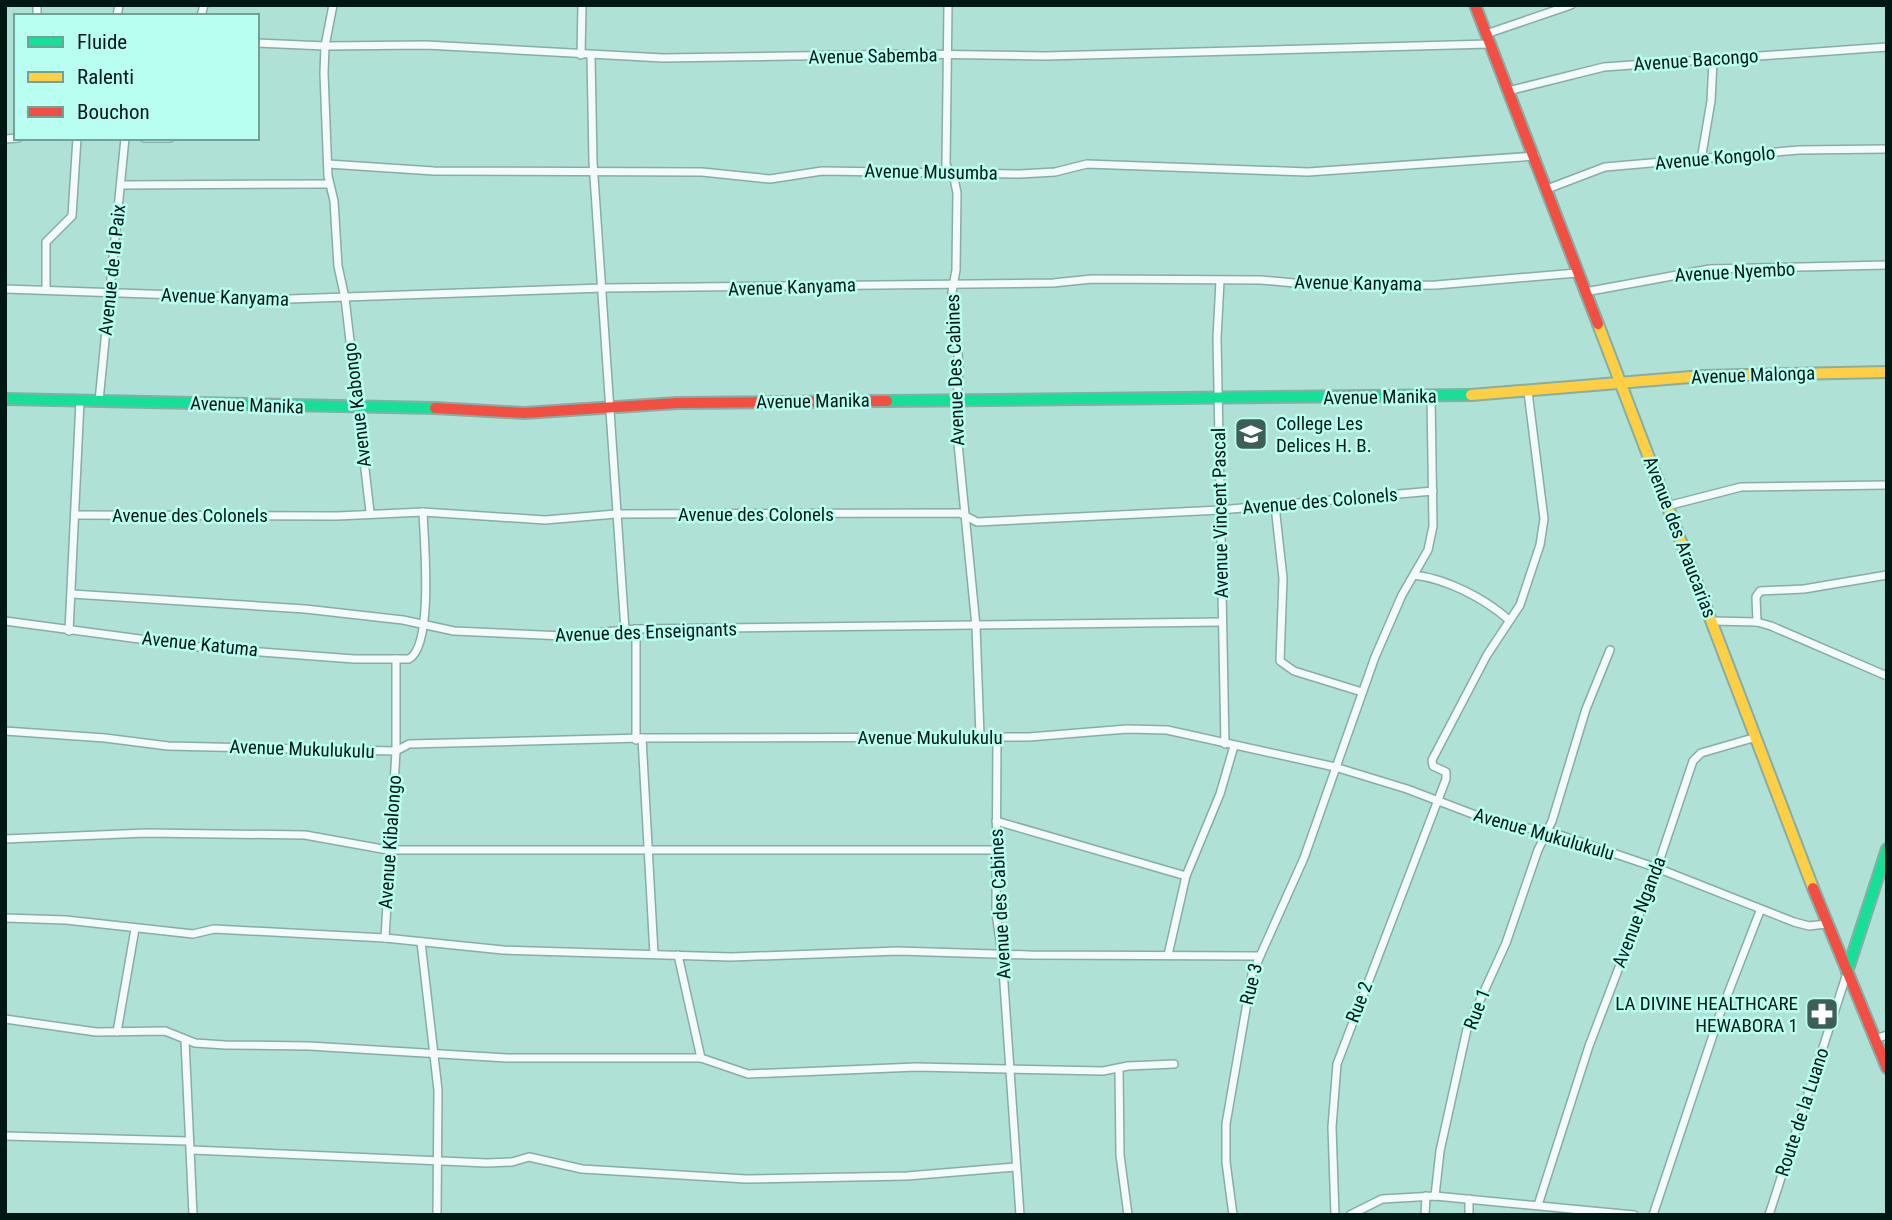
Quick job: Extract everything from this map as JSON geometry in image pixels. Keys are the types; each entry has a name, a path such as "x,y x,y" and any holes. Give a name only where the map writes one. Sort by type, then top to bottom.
{"street":[{"name":"Avenue Kabongo","path":"333,5 324,46 329,184 334,201 338,266 345,298 370,512"},
{"path":"581,55 582,5"},
{"name":"Avenue Des Cabines","path":"948,5 946,165 955,183 957,208 956,270 952,286 959,365 956,423 976,626 980,736"},
{"name":"Avenue des Araucarias","path":"1475,5 1712,621 1753,738 1826,924 1887,1068"},
{"name":"Avenue Sabemba","path":"259,43 324,46 426,45 591,56 1046,56 1488,39 1572,5"},
{"name":"Avenue Bacongo","path":"1508,91 1604,67 1887,47"},
{"path":"591,56 595,172 625,630"},
{"path":"1701,160 1711,101 1713,61"},
{"path":"46,289 46,242 72,216 74,210 77,140"},
{"name":"Avenue de la Paix","path":"99,401 125,140"},
{"name":"Avenue Kongolo","path":"1547,189 1605,167 1799,150 1887,149"},
{"name":"Avenue Musumba","path":"328,164 434,171 702,172 770,179 822,171 1020,174 1055,172 1087,164 1308,172 1535,156"},
{"path":"121,185 329,184"},
{"name":"Avenue Nyembo","path":"1585,292 1710,269 1887,265"},
{"name":"Avenue Kanyama","path":"5,289 217,298 345,298 603,288 810,288 899,283 952,286 1092,279 1261,280 1327,286 1436,285 1577,273"},
{"name":"Avenue Vincent Pascal","path":"1220,281 1220,510 1225,744"},
{"name":"Avenue Malonga","path":"1620,382 1703,376 1887,372"},
{"name":"Avenue Manika","path":"5,399 357,408 424,407 524,413 677,403 1432,396 1528,392 1620,382"},
{"path":"1414,575 1448,583 1496,608 1509,620 1522,600 1544,527 1528,392"},
{"name":"Rue 3","path":"1233,1215 1226,1162 1226,1124 1248,989 1258,956 1304,858 1362,692 1402,596 1432,536 1432,396"},
{"path":"69,631 77,515 80,401"},
{"path":"1667,506 1741,487 1887,485"},
{"name":"Avenue des Colonels","path":"77,515 337,516 370,512 423,512 545,520 616,513 965,515 977,522 1220,510 1433,491"},
{"path":"1275,506 1283,578 1280,662 1294,671 1362,692"},
{"path":"396,659 409,659 416,655 423,625 423,512"},
{"path":"1757,622 1756,597 1760,591 1804,589 1887,576"},
{"name":"Avenue des Enseignants","path":"72,594 305,609 394,618 454,631 564,636 636,629 1222,622"},
{"name":"Rue 2","path":"1335,1215 1332,1127 1338,1064 1447,774 1433,766 1432,760 1487,655 1509,620"},
{"name":"Avenue Katuma","path":"5,621 207,648 396,659"},
{"path":"1712,621 1757,622 1794,635 1887,676"},
{"path":"636,629 639,739 654,954"},
{"name":"Rue 1","path":"1435,1196 1440,1152 1467,1030 1477,1001 1503,950 1538,850 1548,831 1586,709 1611,650"},
{"name":"Avenue Kibalongo","path":"384,938 396,751 396,659"},
{"name":"Avenue Mukulukulu","path":"5,731 105,738 168,746 396,751 409,744 639,739 998,737 1146,729 1180,732 1234,747 1335,767 1499,824 1548,831 1657,868 1760,911 1802,924 1826,924"},
{"name":"Avenue des Cabines","path":"998,737 996,913 1002,954 1020,1215"},
{"name":"Avenue Nganda","path":"1538,1206 1589,1046 1657,868 1693,761 1701,753 1753,738"},
{"path":"1168,955 1186,876 1223,786 1234,747"},
{"path":"996,821 1186,876"},
{"path":"5,839 146,833 293,834 388,849 995,850"},
{"name":"Route de la Luano","path":"1769,1215 1887,849"},
{"path":"1653,1215 1711,1038 1760,911"},
{"path":"5,918 66,920 193,934 214,929 384,938 503,950 792,956 898,951 1258,956"},
{"path":"117,1032 135,929"},
{"path":"421,942 435,1053 439,1162 437,1215"},
{"path":"678,955 701,1058"},
{"path":"5,1019 82,1031 165,1031 185,1040 225,1045 575,1060 701,1058 748,1074 903,1067 1119,1069 1128,1066 1174,1064"},
{"path":"1875,1039 1887,1035"},
{"path":"185,1040 193,1215"},
{"path":"1119,1069 1120,1155 1128,1215"},
{"path":"5,1136 188,1141"},
{"path":"192,1150 384,1157 439,1162 496,1163 529,1157 582,1169 746,1179 932,1175 1015,1167"},
{"path":"1425,1215 1426,1196"},
{"path":"1350,1215 1373,1202 1391,1197 1426,1196 1538,1206 1580,1213 1634,1215"},
{"path":"1469,1199 1469,1215"},
{"path":"1371,1215 1373,1202"}],"traffic: fast":[{"path":"887,401 1471,395"},
{"path":"5,399 435,408"},
{"path":"1847,972 1887,849"}],"traffic: slow":[{"path":"1598,324 1813,888"},
{"path":"1471,395 1703,376 1887,372"}],"traffic: jam":[{"path":"1475,5 1598,324"},
{"path":"435,408 524,413 677,403 887,401"},
{"path":"1813,888 1887,1068"}],"place":[{"name":"College Les Delices H. B.","path":"1251,434"},
{"name":"LA DIVINE HEALTHCARE HEWABORA 1","path":"1822,1014"}]}
